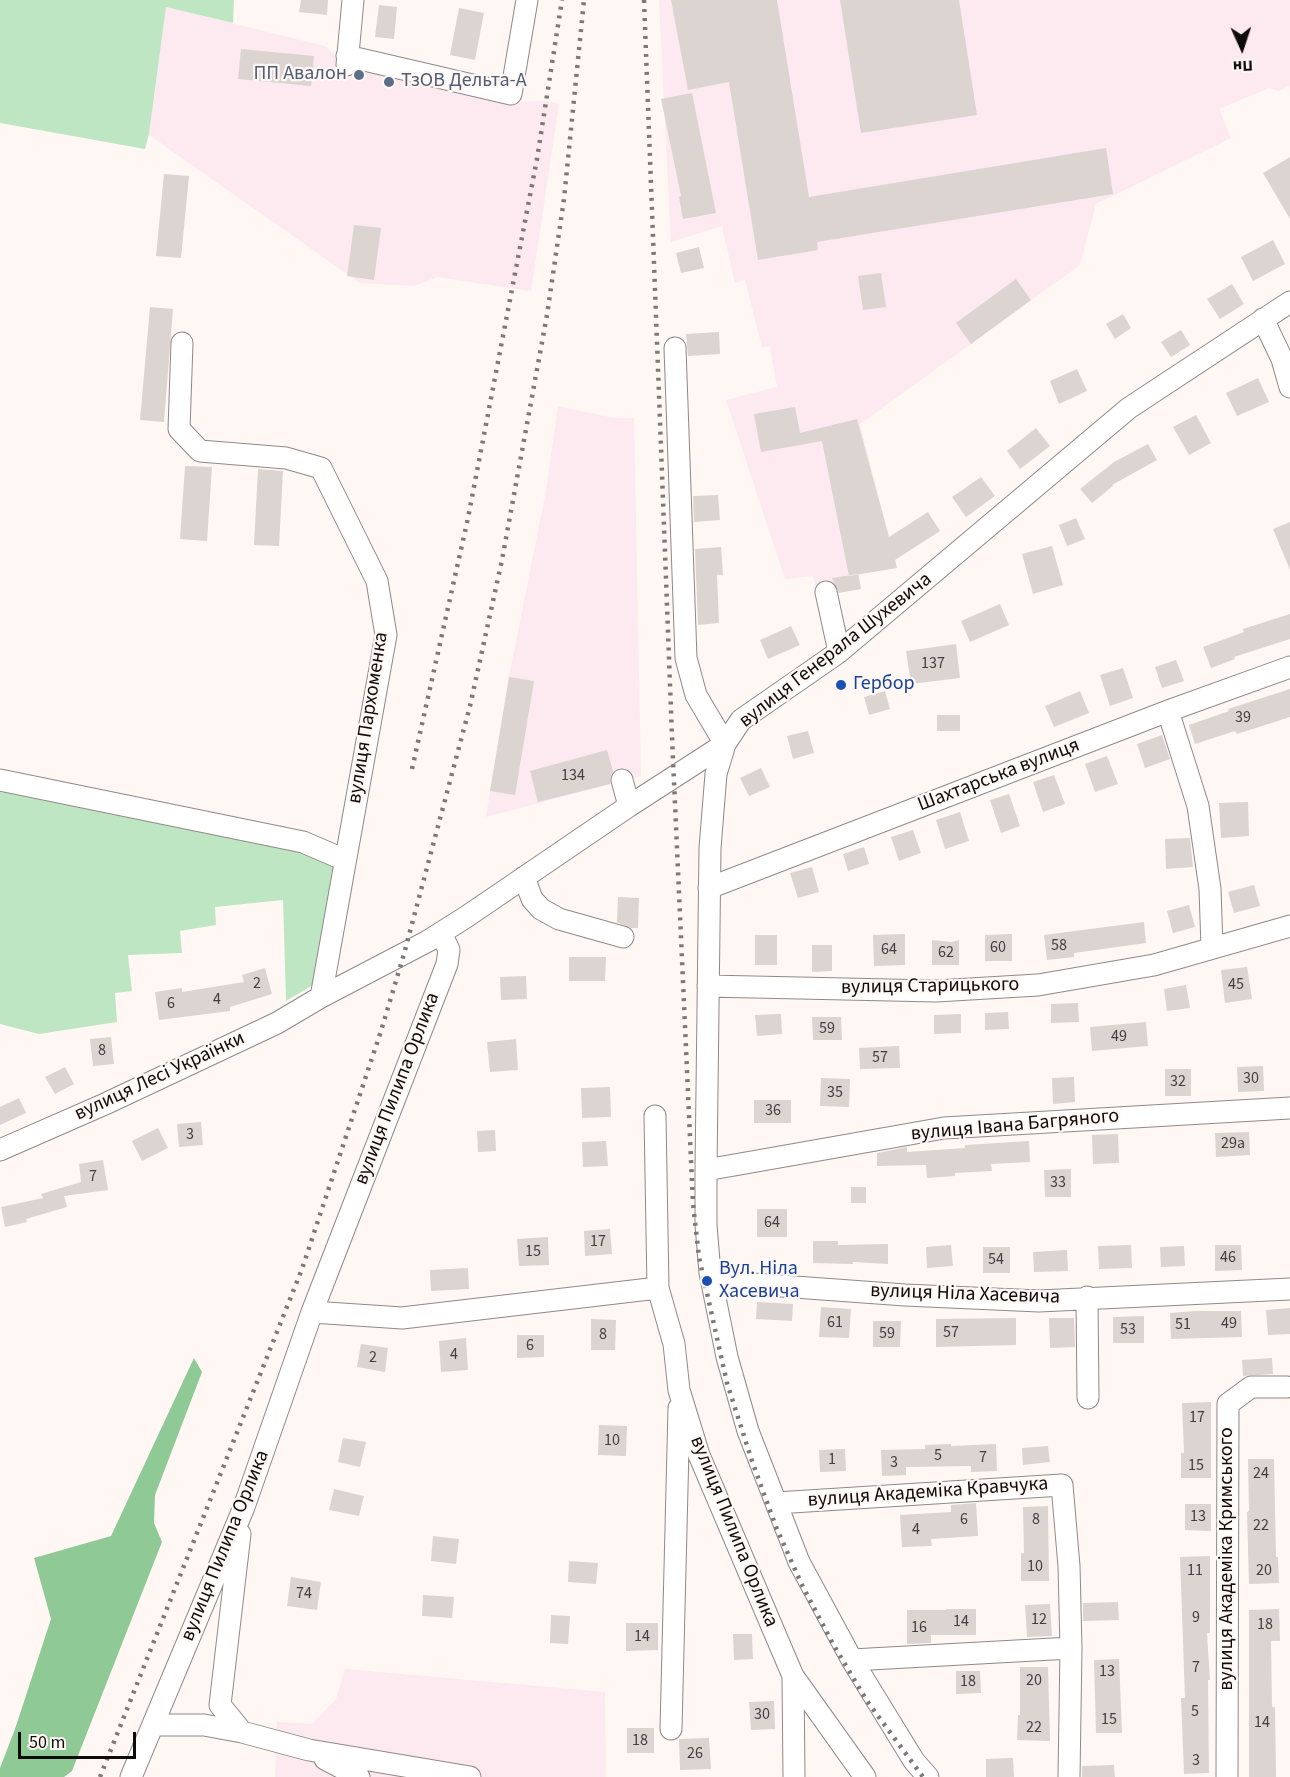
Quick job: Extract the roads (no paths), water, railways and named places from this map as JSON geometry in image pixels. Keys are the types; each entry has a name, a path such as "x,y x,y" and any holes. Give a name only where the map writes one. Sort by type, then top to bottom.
{"street":[{"path":"353,0 347,61 511,94 527,0"},
{"name":"вулиця Генерала Шухевича","path":"435,937 725,744 741,720 839,652 1130,408 1290,302"},
{"path":"1263,319 1282,360 1290,387"},
{"name":"вулиця Пархоменка","path":"182,343 179,429 200,452 286,458 321,468 377,582 386,635 319,998"},
{"path":"675,348 686,658 696,695 725,744 716,774 709,888 706,1225 712,1281 727,1357 748,1431 799,1562 852,1660 914,1761 928,1777"},
{"path":"826,592 839,652"},
{"name":"Шахтарська вулиця","path":"709,888 1168,711 1290,667"},
{"path":"1168,711 1198,806 1210,889 1212,948"},
{"path":"0,780 303,842 345,860"},
{"path":"622,780 629,806"},
{"path":"524,877 532,899 541,909 559,919 624,937"},
{"name":"вулиця Старицького","path":"708,986 936,991 1038,985 1154,965 1290,926"},
{"name":"вулиця Лесі Українки","path":"0,1150 105,1104 277,1023 319,998 435,937"},
{"name":"вулиця Пилипа Орлика","path":"131,1777 244,1507 312,1312 447,964 449,950 435,937"},
{"name":"вулиця Івана Багряного","path":"706,1170 944,1128 1290,1108"},
{"name":"вулиця Пилипа Орлика","path":"655,1116 658,1288 674,1344 679,1390 699,1455 793,1676 794,1777"},
{"name":"вулиця Ніла Хасевича","path":"712,1281 905,1295 1039,1301 1290,1289"},
{"path":"312,1312 402,1318 658,1288"},
{"path":"1087,1297 1088,1398"},
{"name":"вулиця Академіка Кримського","path":"1227,1777 1228,1404 1251,1387 1287,1387"},
{"path":"671,1729 679,1390"},
{"name":"вулиця Академіка Кравчука","path":"776,1503 1061,1485 1069,1566 1071,1648 1069,1777"},
{"path":"242,1732 220,1705 244,1507"},
{"path":"852,1660 1071,1648"},
{"path":"793,1676 865,1777"},
{"path":"153,1725 204,1725 242,1732 309,1750 470,1777"},
{"path":"309,1750 359,1777"}],"railway":[{"path":"412,769 468,518 537,159 562,0"},
{"path":"100,1777 302,1269 381,1031 404,954 470,706 502,560 547,315 564,199 584,0"},
{"path":"644,0 672,737 693,1204 699,1257 727,1383 776,1527 802,1585 833,1644 867,1701 923,1777"}],"place":[{"name":"ПП Авалон","path":"359,75"},
{"name":"ТзОВ Дельта-А","path":"389,82"},
{"name":"Гербор","path":"841,685"},
{"name":"Вул. Ніла Хасевича","path":"707,1281"}]}
